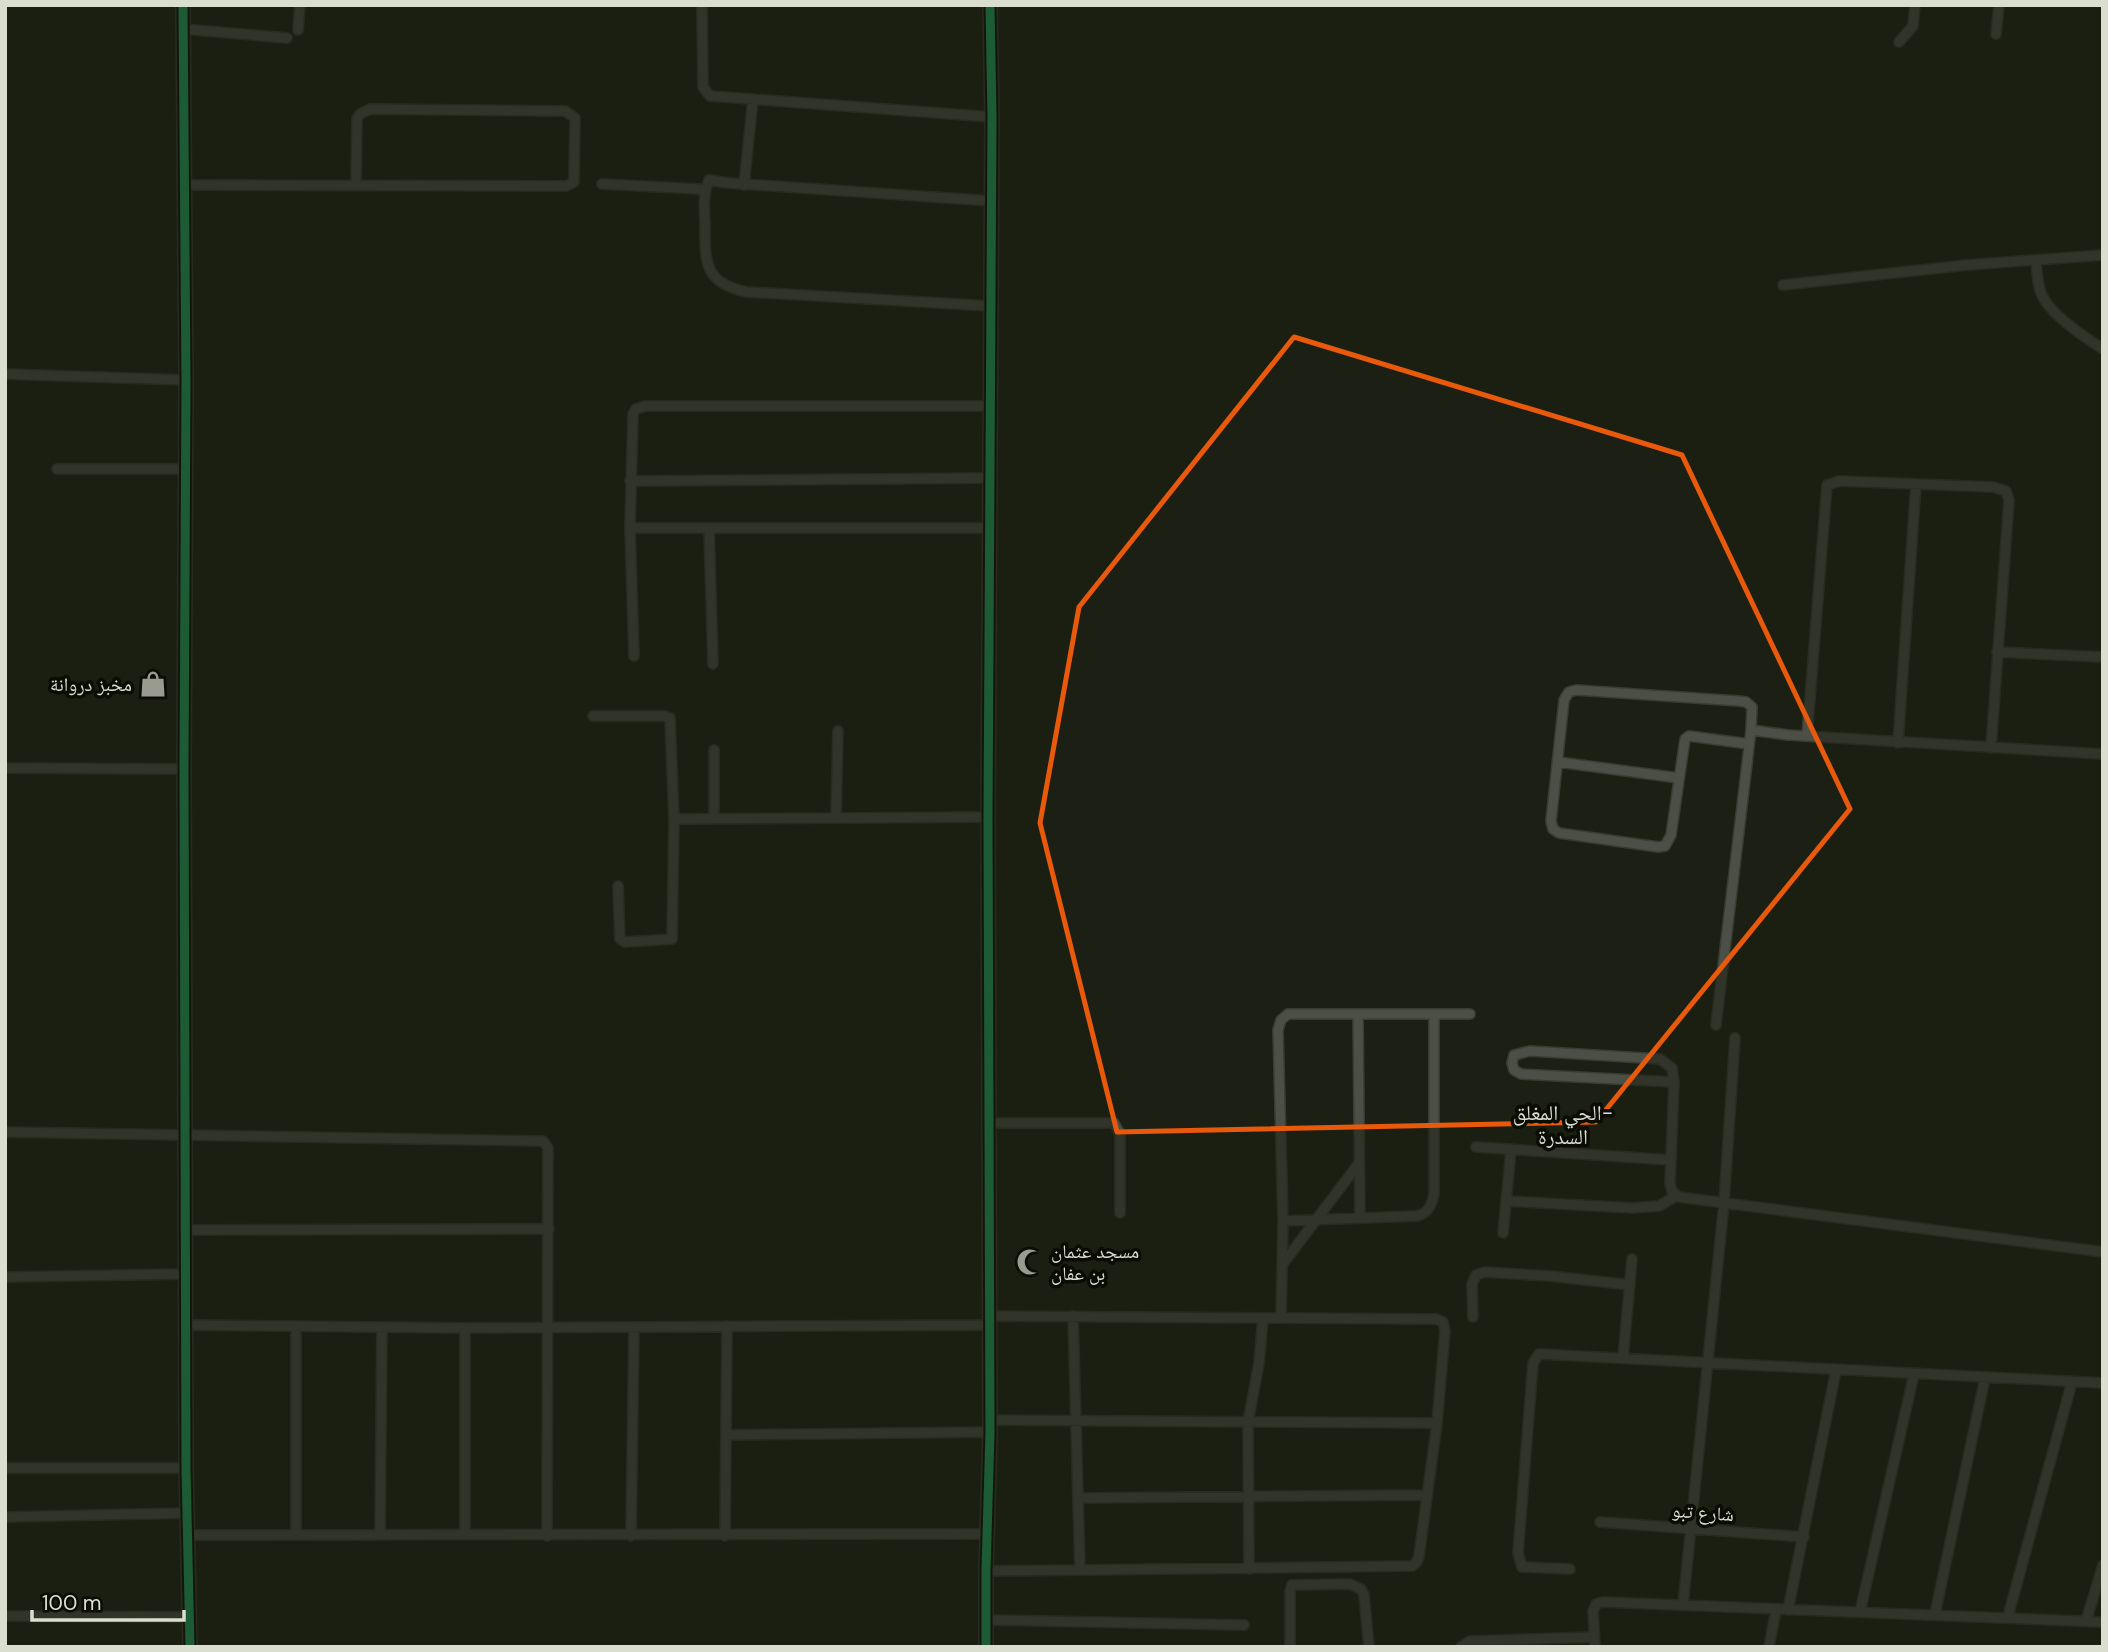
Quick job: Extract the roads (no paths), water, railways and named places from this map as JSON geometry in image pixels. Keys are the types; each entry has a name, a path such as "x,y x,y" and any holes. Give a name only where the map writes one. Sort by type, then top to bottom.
{"street":[{"path":"183,5 186,380 185,1325 190,1647"},
{"path":"298,30 300,5"},
{"path":"702,5 705,92 710,96 992,117"},
{"path":"986,1647 992,201 990,5"},
{"path":"1899,42 1913,26 1916,5"},
{"path":"1996,34 1999,5"},
{"path":"183,29 287,38"},
{"path":"744,184 753,99"},
{"path":"184,185 571,185 574,182 575,118 565,111 370,109 359,114 357,119 356,184"},
{"path":"991,306 747,292 722,285 711,273 705,259 704,192 709,180 992,201"},
{"path":"602,184 699,189 704,192"},
{"path":"1783,285 1968,265 2103,255"},
{"path":"2036,260 2041,292 2050,307 2103,349"},
{"path":"5,374 186,380"},
{"path":"634,656 630,481 633,414 636,409 645,406 991,406"},
{"path":"57,469 186,469"},
{"path":"630,481 990,478"},
{"path":"1807,736 1827,485 1834,481 1999,488 2007,493 2007,533 1992,748"},
{"path":"1898,743 1916,484"},
{"path":"630,528 990,528"},
{"path":"709,528 713,664"},
{"path":"1997,652 2103,655"},
{"path":"1716,1025 1753,710 1746,702 1573,690 1564,700 1551,821 1553,829 1559,833 1665,846 1671,839 1684,741 1687,737 1749,744"},
{"path":"593,716 670,718 674,819 672,939 622,941 618,886"},
{"path":"1751,730 1898,743 2103,754"},
{"path":"836,817 838,732"},
{"path":"713,750 714,818"},
{"path":"1558,762 1679,778"},
{"path":"5,768 184,769"},
{"path":"674,819 988,817"},
{"path":"1281,1318 1283,1221 1278,1030 1281,1020 1288,1014 1471,1014"},
{"path":"1358,1014 1360,1217"},
{"path":"1283,1221 1426,1213 1433,1202 1434,1014"},
{"path":"1683,1605 1724,1203 1735,1038"},
{"path":"1674,1082 1521,1074 1514,1070 1512,1063 1514,1055 1530,1051 1660,1059 1672,1068 1674,1082 1670,1184 1676,1196"},
{"path":"989,1123 1114,1123 1120,1134 1120,1213"},
{"path":"5,1132 543,1141 548,1148 547,1536"},
{"path":"1476,1147 1671,1160"},
{"path":"1503,1233 1511,1150"},
{"path":"1282,1266 1359,1163"},
{"path":"1506,1202 1633,1208 1659,1206 1676,1196 2103,1252"},
{"path":"186,1230 548,1229"},
{"path":"1623,1358 1632,1259"},
{"path":"1473,1317 1472,1284 1476,1275 1484,1272 1629,1285"},
{"path":"5,1278 186,1274"},
{"path":"1073,1317 1080,1570"},
{"path":"185,1325 547,1328 1073,1317 1436,1319 1443,1322 1445,1331 1437,1423 1419,1556 1412,1566 986,1571"},
{"path":"1249,1569 1248,1422 1259,1363 1263,1318"},
{"path":"296,1326 296,1535"},
{"path":"380,1535 382,1326"},
{"path":"725,1536 727,1326"},
{"path":"631,1536 634,1327"},
{"path":"465,1535 466,1328"},
{"path":"1570,1569 1522,1567 1519,1562 1533,1363 1535,1357 1545,1353 1708,1364 2103,1382"},
{"path":"1788,1610 1836,1370"},
{"path":"1860,1612 1914,1374"},
{"path":"1935,1614 1985,1378"},
{"path":"2008,1616 2072,1382"},
{"path":"726,1434 1077,1421 1437,1423"},
{"path":"5,1468 186,1468"},
{"path":"1079,1497 1427,1494"},
{"path":"5,1517 187,1513"},
{"name":"شارع تبو","path":"1600,1522 1804,1537"},
{"path":"187,1535 987,1534"},
{"path":"2086,1621 2103,1564"},
{"path":"1290,1647 1292,1585 1337,1584 1356,1585 1364,1595 1368,1647"},
{"path":"1461,1647 1470,1641 1595,1642 1593,1611 1596,1604 1603,1602 2008,1616 2103,1622"},
{"path":"1769,1647 1776,1610"},
{"path":"5,1616 189,1617"},
{"path":"986,1620 1244,1625"}],"place":[{"name":"مخبز دروانة","path":"153,684"},
{"name":"مسجد عثمان بن عفان","path":"1030,1262"}],"district":[{"name":"الحي المغلق- السدرة","path":"1563,1125"}]}
